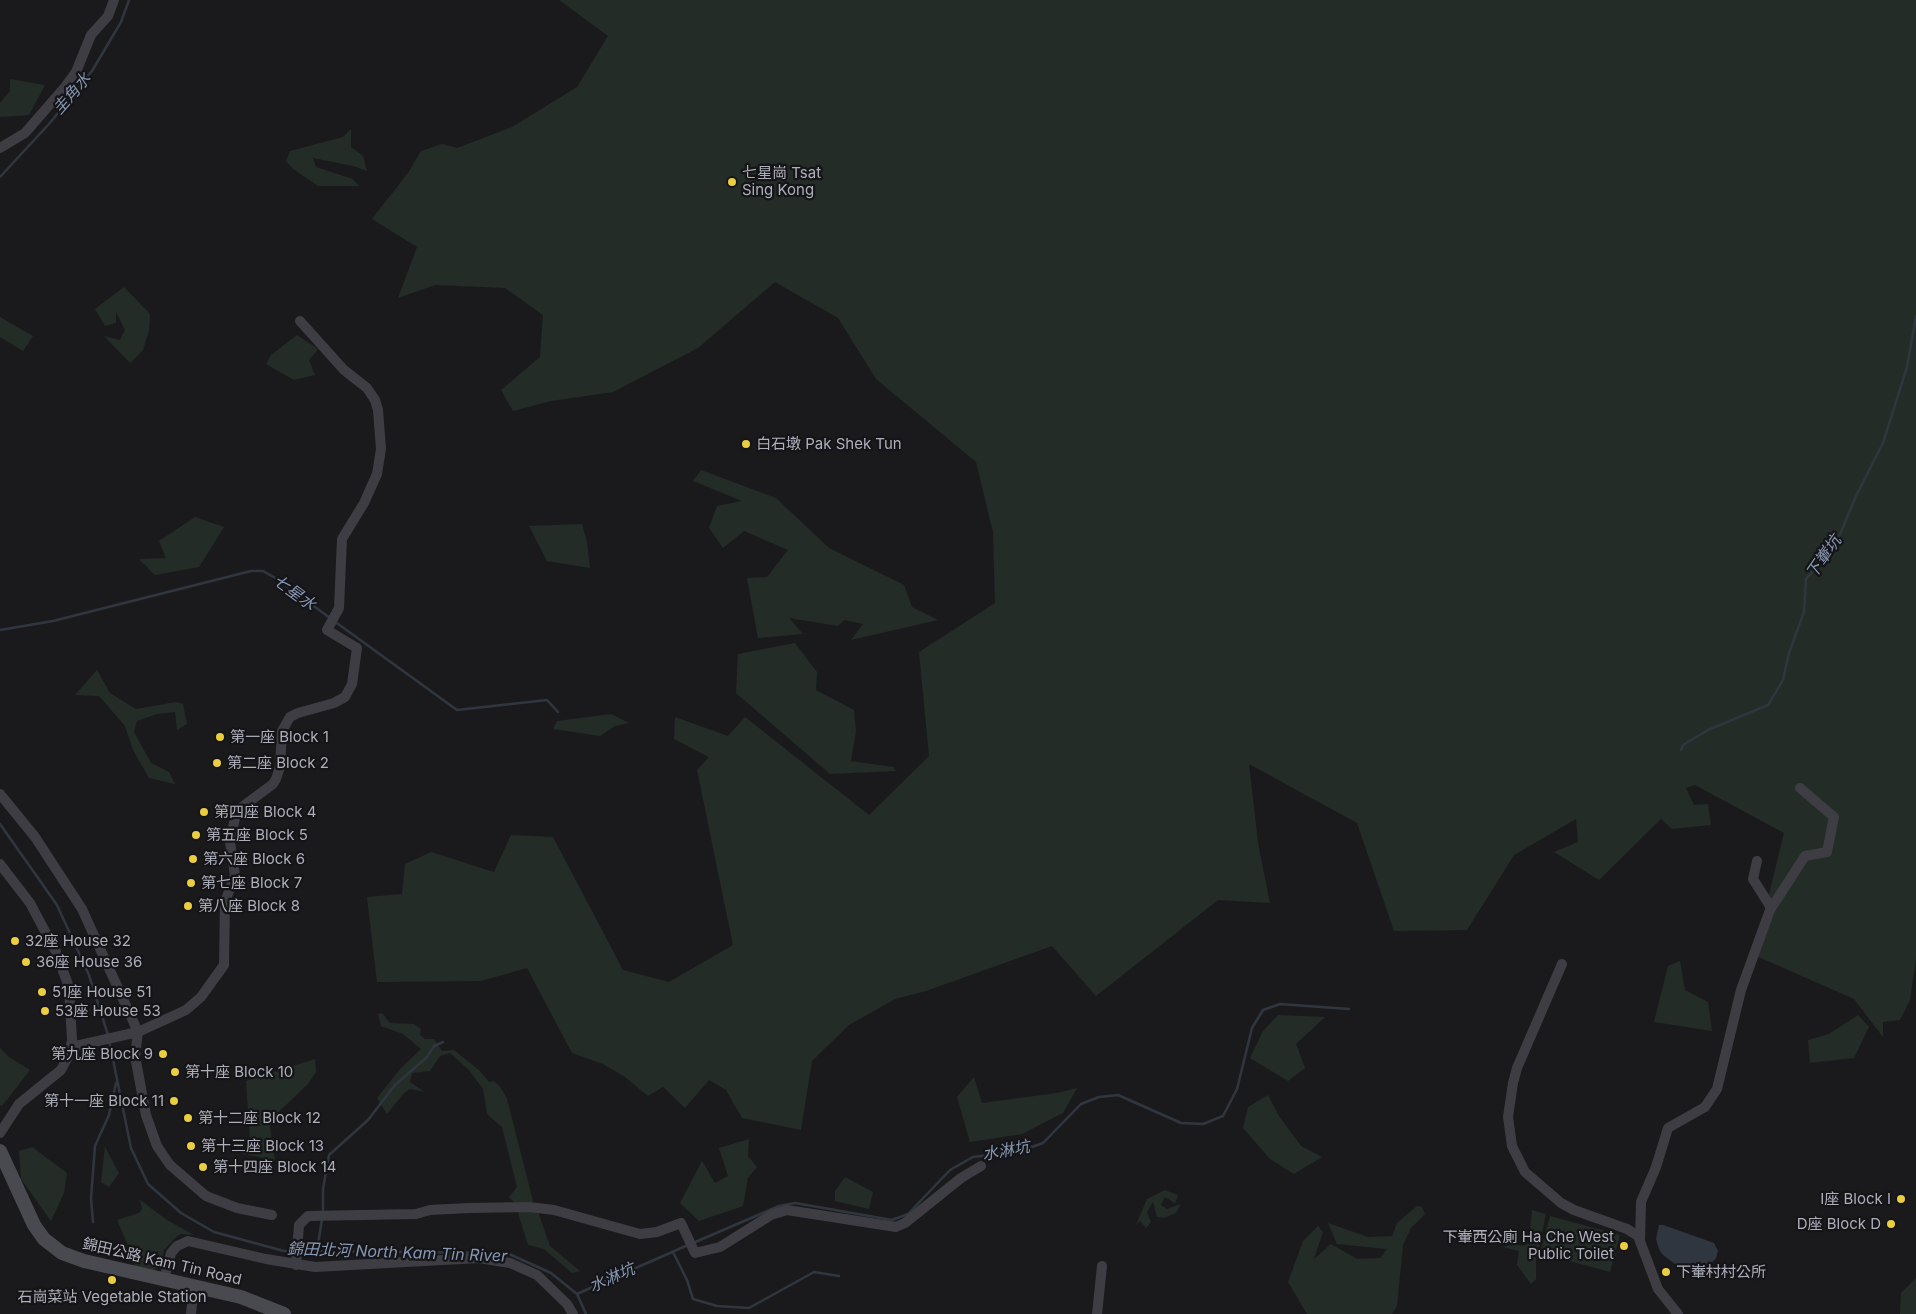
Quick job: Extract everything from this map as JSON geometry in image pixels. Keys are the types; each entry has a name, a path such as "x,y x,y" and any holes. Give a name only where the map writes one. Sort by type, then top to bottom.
{"main road":[{"name":"錦田公路 Kam Tin Road","path":"0,1151 30,1217 50,1244 62,1253 84,1261 254,1301 284,1314"}],"street":[{"path":"0,148 25,133 65,87 76,72 91,35 108,16 114,0"},
{"path":"71,1047 138,1032 194,1005 224,965 225,902 235,875 230,842 235,818 242,806 273,784 276,779 280,767 282,731 287,720 298,713 342,699 352,684 357,648 327,630 339,608 342,539 364,503 377,474 381,433 378,410 372,393 344,370 300,322"},
{"path":"1678,1314 1658,1289 1640,1240 1641,1202 1656,1167 1668,1128 1705,1107 1717,1089 1741,990 1770,910 1805,856 1827,852 1834,817 1800,788"},
{"path":"0,794 35,837 82,909 138,1032 135,1056 146,1115 157,1146 170,1165 206,1196 236,1208 272,1215"},
{"path":"1757,861 1753,879 1770,906 1770,910"},
{"path":"0,864 30,903 56,952 71,1000 71,1047 66,1062 61,1070 19,1104 0,1134"},
{"path":"1562,964 1512,1083 1508,1118 1512,1146 1525,1172 1561,1203 1574,1210 1627,1229 1640,1240"},
{"path":"296,1262 298,1225 308,1216 416,1214 430,1210 529,1207 554,1210 640,1234 657,1232 681,1224 695,1253 720,1246 771,1215 787,1210 888,1228 896,1227 905,1223 961,1178 981,1166"},
{"path":"164,1279 171,1253 180,1244 188,1241 323,1266 479,1258 510,1263 537,1275 567,1304 573,1314"},
{"path":"1097,1314 1102,1266"},
{"path":"191,1314 194,1286"}],"shaded area":[{"path":"559,0 1916,0 1916,959 1910,1000 1900,1020 1883,1022 1883,1037 1854,999 1754,955 1784,833 1695,785 1686,788 1694,805 1708,804 1711,825 1672,829 1661,819 1599,880 1554,852 1578,842 1576,819 1514,855 1467,930 1394,931 1357,823 1249,764 1258,843 1270,903 1218,900 1096,996 1052,946 926,991 895,999 849,1025 812,1061 801,1130 742,1118 726,1090 709,1080 685,1108 663,1087 648,1096 625,1077 603,1064 572,1053 527,968 481,981 377,982 367,897 402,894 405,864 431,852 494,872 511,835 553,837 623,970 669,982 733,945 697,770 709,757 674,739 675,717 728,736 745,717 869,815 929,756 919,652 995,603 993,532 976,462 876,379 838,318 775,282 698,348 613,392 551,401 513,411 501,390 540,357 543,315 505,288 435,285 398,298 417,247 372,219 408,173 421,151 442,144 457,148 512,127 577,87 608,36"},
{"path":"10,79 45,85 29,115 0,117 0,103 10,91"},
{"path":"351,129 351,147 363,156 367,171 353,166 313,158 316,167 353,179 359,186 318,186 293,169 286,161 290,151 343,137"},
{"path":"124,287 150,314 149,330 143,350 130,363 104,336 120,340 125,330 116,312 116,323 105,326 95,309"},
{"path":"0,317 33,336 23,351 0,337"},
{"path":"297,335 318,349 309,360 315,375 294,380 266,364 271,355"},
{"path":"701,470 776,498 829,548 904,585 912,607 938,620 851,640 863,624 844,620 838,626 789,618 803,634 758,638 747,578 767,577 788,550 744,531 723,548 709,528 717,506 742,501 693,481"},
{"path":"195,517 224,527 199,567 155,575 139,559 166,558 159,541"},
{"path":"582,524 587,542 590,568 547,561 529,526"},
{"path":"795,643 817,672 816,690 854,710 856,731 851,761 893,767 896,771 830,774 736,693 738,654"},
{"path":"97,670 110,693 136,709 176,702 183,704 187,724 177,730 175,712 157,714 137,721 134,732 151,763 169,772 175,784 149,778 133,750 125,726 99,696 75,695"},
{"path":"611,714 629,723 615,726 600,736 553,729 557,721"},
{"path":"1680,961 1685,990 1708,1002 1712,1031 1654,1022 1668,966"},
{"path":"382,1013 390,1023 414,1024 421,1029 420,1035 425,1039 434,1039 442,1051 454,1050 480,1071 489,1082 494,1081 501,1088 507,1099 533,1201 529,1207 538,1212 550,1246 580,1271 572,1273 544,1249 528,1245 515,1203 509,1197 517,1187 502,1127 487,1114 483,1089 469,1070 450,1053 440,1056 430,1071 412,1073 410,1082 425,1092 410,1089 404,1093 387,1114 377,1098 401,1068 421,1049 403,1034 381,1026 378,1014"},
{"path":"1278,1015 1325,1017 1296,1044 1305,1068 1288,1081 1250,1058 1263,1031"},
{"path":"1858,1015 1869,1027 1854,1058 1810,1063 1808,1040 1829,1034"},
{"path":"0,1048 9,1057 30,1070 2,1106 0,1105"},
{"path":"315,1059 316,1072 308,1084 269,1121 275,1160 242,1154 250,1139 246,1081"},
{"path":"974,1077 982,1103 1057,1093 1077,1088 1063,1113 1022,1134 970,1142 957,1097"},
{"path":"1268,1095 1279,1116 1301,1146 1322,1157 1294,1174 1270,1159 1243,1128 1248,1107"},
{"path":"749,1139 748,1156 757,1167 748,1178 743,1206 699,1221 680,1203 702,1161 715,1183 728,1176 719,1148"},
{"path":"32,1147 67,1173 64,1193 51,1221 21,1179 19,1151"},
{"path":"105,1147 119,1173 109,1187 101,1182"},
{"path":"845,1177 873,1192 869,1209 835,1201 835,1191"},
{"path":"1165,1190 1178,1195 1175,1203 1165,1197 1161,1205 1167,1209 1181,1204 1176,1213 1164,1218 1157,1217 1153,1202 1147,1212 1151,1222 1146,1228 1140,1221 1136,1225 1147,1199"},
{"path":"140,1200 167,1220 194,1235 181,1234 176,1237 164,1250 161,1265 154,1270 134,1267 135,1261 117,1220 139,1213 142,1209"},
{"path":"1417,1206 1422,1207 1425,1214 1411,1228 1403,1245 1397,1306 1392,1314 1307,1314 1288,1282 1303,1241 1318,1226 1323,1232 1314,1259 1331,1244 1357,1259 1380,1258 1387,1249 1337,1244 1328,1223 1368,1237 1392,1236 1397,1223"},
{"path":"1532,1210 1546,1214 1538,1251 1536,1251 1536,1279 1531,1284 1517,1265 1519,1251 1503,1247 1512,1244 1523,1246 1529,1243"},
{"path":"1550,1216 1620,1235 1610,1272 1540,1253"},
{"path":"1659,1225 1714,1243 1718,1251 1716,1258 1708,1267 1700,1270 1685,1268 1675,1264 1663,1255 1659,1249 1656,1239"},
{"path":"1916,1278 1916,1314 1900,1314 1901,1293"}],"waterway":[{"name":"圭角水","path":"0,177 49,124 92,71 121,22 129,0"},
{"name":"下輋坑","path":"1681,750 1683,745 1708,730 1768,705 1783,680 1789,653 1804,612 1806,579 1835,546 1856,496 1883,443 1907,367 1916,316"},
{"name":"七星水","path":"0,630 53,621 251,571 263,571 277,579 330,618"},
{"name":"七星水","path":"334,621 457,710 547,700 558,712"},
{"name":"錦田北河 North Kam Tin River","path":"0,824 57,905 89,975 108,1035"},
{"name":"水淋坑","path":"693,1243 779,1206 795,1203 892,1220 908,1214 950,1170 973,1157 1021,1151 1043,1143 1081,1104 1099,1097 1118,1095 1181,1123 1203,1124 1223,1116 1237,1089 1252,1028 1263,1010 1280,1004 1349,1009"},
{"name":"錦田北河 North Kam Tin River","path":"109,1040 131,1148 148,1184 181,1213 214,1232 284,1251 294,1251"},
{"path":"323,1213 323,1189 329,1155 368,1120 395,1085 427,1057 434,1046 443,1042"},
{"path":"93,1222 91,1198 95,1146 109,1115 116,1083"},
{"path":"317,1251 322,1219"},
{"name":"水淋坑","path":"577,1294 688,1245"},
{"name":"錦田北河 North Kam Tin River","path":"300,1251 507,1253 551,1273 577,1294 586,1314"},
{"path":"673,1252 687,1280 693,1299 717,1306 749,1308 814,1272 839,1276"}],"place":[{"name":"七星崗 Tsat Sing Kong","path":"732,182"},
{"name":"白石墩 Pak Shek Tun","path":"746,444"},
{"name":"第一座 Block 1","path":"220,737"},
{"name":"第二座 Block 2","path":"217,763"},
{"name":"第四座 Block 4","path":"204,812"},
{"name":"第五座 Block 5","path":"196,835"},
{"name":"第六座 Block 6","path":"193,859"},
{"name":"第七座 Block 7","path":"191,883"},
{"name":"第八座 Block 8","path":"188,906"},
{"name":"32座 House 32","path":"15,941"},
{"name":"36座 House 36","path":"26,962"},
{"name":"51座 House 51","path":"42,992"},
{"name":"53座 House 53","path":"45,1011"},
{"name":"第九座 Block 9","path":"163,1054"},
{"name":"第十座 Block 10","path":"175,1072"},
{"name":"第十一座 Block 11","path":"174,1101"},
{"name":"第十二座 Block 12","path":"188,1118"},
{"name":"第十三座 Block 13","path":"191,1146"},
{"name":"第十四座 Block 14","path":"203,1167"},
{"name":"I座 Block I","path":"1901,1199"},
{"name":"D座 Block D","path":"1891,1224"},
{"name":"下輋西公廁 Ha Che West Public Toilet","path":"1624,1246"},
{"name":"下輋村村公所","path":"1666,1272"},
{"name":"石崗菜站 Vegetable Station","path":"112,1280"}]}
